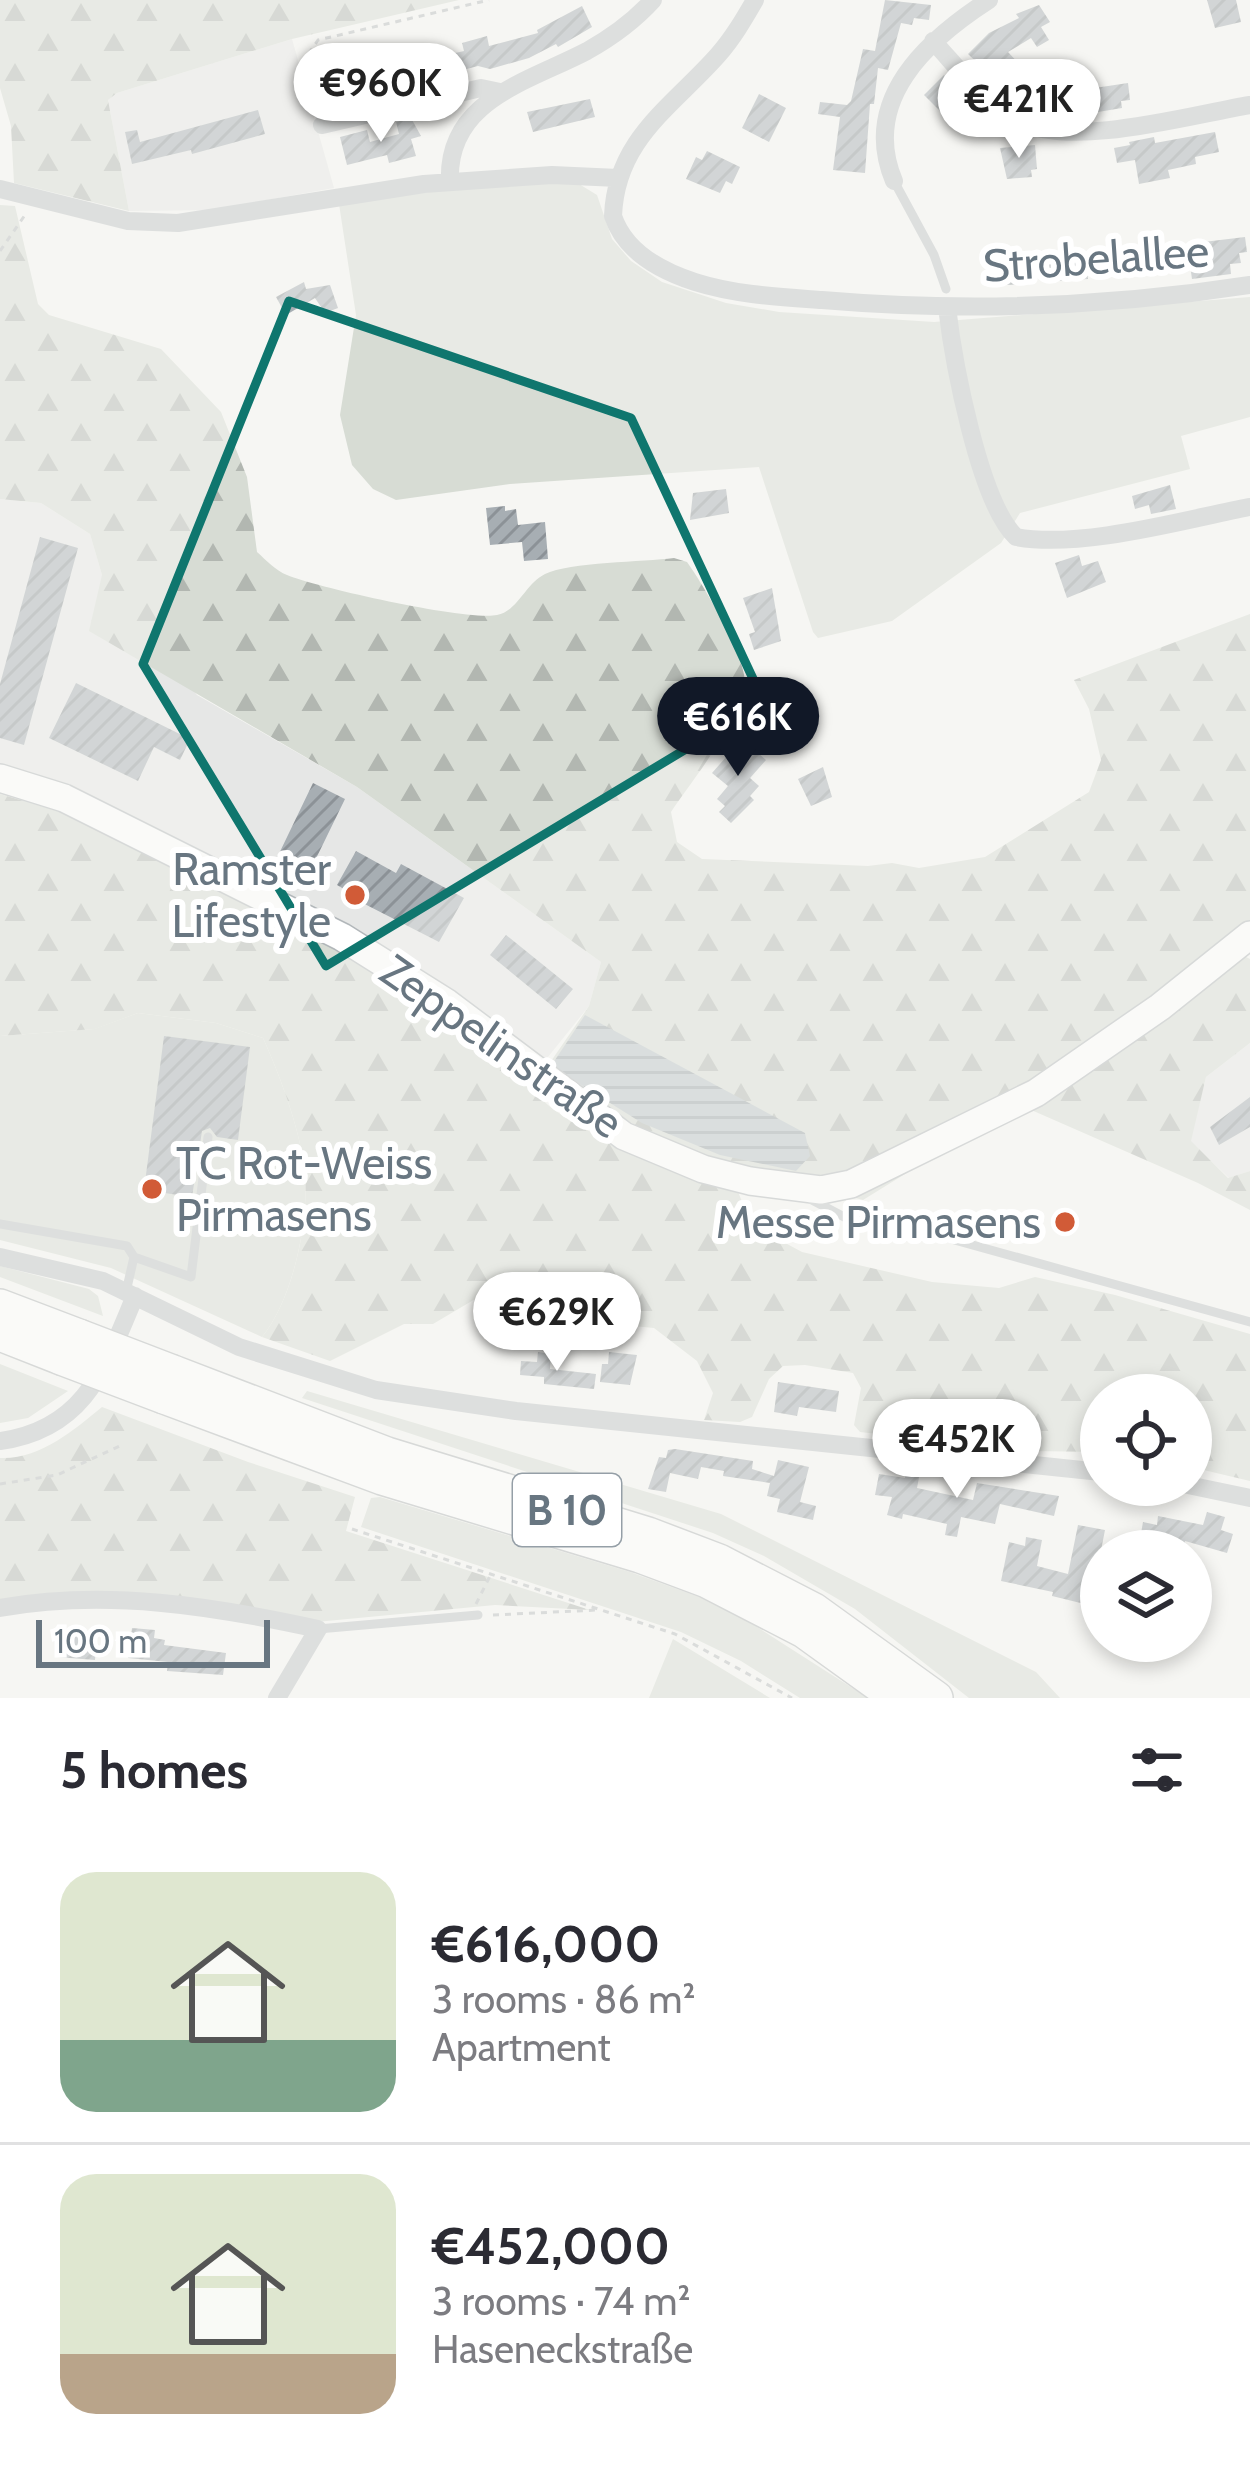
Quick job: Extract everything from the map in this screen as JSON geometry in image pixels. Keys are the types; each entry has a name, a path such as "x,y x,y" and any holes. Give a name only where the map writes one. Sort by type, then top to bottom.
{"highway":[{"name":"B 10","path":"0,1306 70,1347 169,1384 648,1534 718,1561 814,1610 936,1698"},
{"name":"B 10","path":"0,1334 70,1347"},
{"name":"B 10","path":"169,1384 360,1470 707,1581 804,1631 897,1698"}],"street":[{"path":"450,182 451,151 476,112 500,92 614,35 653,0"},
{"path":"0,189 128,221 178,223 360,191 552,175 618,178 636,139 720,52 755,0"},
{"path":"894,181 884,146 891,103 905,73 933,41 988,0"},
{"path":"933,41 1002,111 1057,133 1250,105"},
{"path":"322,124 481,88 500,92"},
{"name":"Strobelallee","path":"618,178 614,216 618,230 647,260 693,282 769,296 1117,301 1250,285"},
{"name":"Strobelallee","path":"946,298 965,410 998,508 1016,537 1039,540 1102,534 1249,507"},
{"name":"Zeppelinstraße","path":"0,778 64,798 342,937 447,1003 624,1136 703,1169 792,1188 821,1190 850,1184 1036,1093 1160,1007 1250,935"},
{"path":"0,1257 83,1275 239,1347 376,1390 516,1411 1080,1470"},
{"path":"0,1442 24,1438 71,1413 105,1368 130,1294"},
{"path":"1212,1490 1250,1498"},
{"path":"0,1608 75,1597 148,1601 318,1629 277,1698"}],"lane":[{"path":"894,181 934,255 946,298"},
{"path":"0,1224 127,1246 134,1257 191,1277 208,1137"},
{"path":"792,1188 848,1219 879,1220 1250,1322"},
{"path":"130,1294 134,1257"},
{"path":"318,1629 475,1615"}],"path":[{"path":"322,124 305,59 318,40 489,0"},
{"path":"0,251 43,197"},
{"path":"0,1484 57,1475 124,1444"},
{"path":"352,1528 675,1634 792,1698"},
{"path":"490,1574 475,1615 605,1610"}],"highlighted area":[{"path":"289,301 631,418 764,702 326,966 143,664"}],"shaded area":[{"path":"292,39 334,188 211,210 129,211 108,100 117,93"},
{"path":"0,499 41,503 90,534 102,575 197,695 357,787 601,962 589,1006 527,1083 428,1008 68,814 0,794"},
{"path":"585,1015 805,1133 810,1156 796,1171 720,1155 642,1123 551,1066"},
{"path":"1250,1043 1250,1171 1229,1178 1190,1141 1206,1077"}],"green space":[{"path":"0,0 459,0 292,39 117,93 108,100 129,211 14,183 11,126 0,88"},
{"path":"541,183 579,184 597,195 612,239 631,261 662,282 726,303 779,312 934,322 1250,297 1250,417 1181,436 1190,469 1020,513 1001,543 892,621 818,638 759,467 510,484 396,500 373,489 352,465 340,415 356,315 339,204"},
{"path":"0,205 15,206 38,304 49,315 161,349 221,412 247,477 257,552 283,573 392,602 480,616 504,612 538,578 556,570 674,558 687,562 730,637 745,681 727,729 671,812 677,842 702,859 892,863 919,868 985,857 1089,792 1101,760 1089,709 1074,680 1250,614 1250,927 1242,955 1250,959 1250,1043 1206,1077 1191,1141 1228,1178 1250,1171 1250,1210 1029,1109 968,1135 863,1200 719,1161 641,1129 547,1067 589,1006 601,962 357,787 89,631 102,575 90,534 41,503 0,499"},
{"path":"0,794 68,814 358,961 527,1083 567,1118 624,1148 738,1192 752,1225 802,1252 932,1282 999,1288 1035,1277 1250,1334 1250,1481 1212,1472 1212,1374 1080,1374 1080,1452 1031,1451 860,1432 854,1425 861,1388 853,1373 805,1365 783,1366 769,1379 752,1417 740,1422 704,1420 713,1393 697,1361 654,1328 633,1326 581,1299 531,1286 487,1292 433,1324 404,1324 330,1361 262,1337 283,1301 298,1255 306,1185 293,1117 263,1038 216,1023 138,1013 95,1029 0,1036"},
{"name":"TC Rot-Weiss Pirmasens","path":"138,1013 216,1023 263,1038 282,1084 301,1150 305,1207 291,1278 262,1337 111,1268 0,1240 0,1036 94,1029"},
{"path":"0,1266 89,1289 98,1296 103,1316 0,1277"},
{"path":"0,1364 68,1391 28,1418 0,1423"},
{"path":"307,1391 721,1514 1036,1672 1060,1698 969,1698 855,1609 764,1556 713,1533 302,1398"},
{"path":"102,1407 355,1497 346,1531 590,1610 495,1605 316,1622 145,1596 68,1592 0,1606 0,1458 42,1449"},
{"path":"371,1498 630,1572 724,1606 868,1698 800,1698 741,1661 681,1632 361,1527"},
{"path":"673,1639 770,1698 649,1698"}],"building":[{"path":"885,0 931,5 929,20 901,23 888,70 878,68 865,173 833,170 840,117 818,114 820,102 847,105 851,101 863,49 875,51"},
{"path":"1207,0 1236,0 1241,22 1215,28"},
{"path":"1039,5 1050,22 1041,27 1049,40 1037,47 1031,38 1008,52 1057,102 1053,115 1032,108 1005,80 1000,85 968,54 989,33 1019,18 1016,14"},
{"path":"582,6 592,27 558,47 490,69 478,66 455,72 456,77 335,105 329,77 367,68 370,79 406,70 404,65 464,51 462,43 487,36 489,46 538,33"},
{"path":"944,75 964,96 944,115 924,95"},
{"path":"1128,83 1130,100 1121,101 1122,108 1092,113 1088,89"},
{"path":"759,94 786,108 769,142 742,128"},
{"path":"590,99 595,117 533,132 527,112"},
{"path":"258,110 265,134 132,164 125,132 137,130 140,142"},
{"path":"411,118 421,136 411,139 416,156 389,163 387,155 347,165 340,137 367,130 370,142 399,134 396,122"},
{"path":"1215,132 1219,152 1195,157 1196,164 1168,170 1170,178 1139,184 1135,160 1117,163 1114,148 1129,142 1154,137 1155,143"},
{"path":"1035,145 1037,169 1031,170 1032,177 1007,179 1000,148"},
{"path":"707,151 740,167 732,184 726,181 720,193 686,179 696,157 702,160"},
{"path":"1245,237 1247,252 1239,253 1241,263 1230,264 1231,274 1192,279 1187,244"},
{"path":"1160,243 1163,272 1117,276 1115,255 1136,253 1136,245"},
{"path":"1003,252 1003,259 1018,258 1020,284 992,286 984,253"},
{"path":"1087,256 1088,279 1044,282 1042,260"},
{"path":"304,282 306,289 330,285 338,308 325,313 315,298 286,315 276,297"},
{"path":"1170,485 1176,509 1151,514 1149,505 1135,509 1132,496"},
{"path":"726,489 729,513 690,520 693,493"},
{"path":"505,506 505,511 516,509 518,525 545,522 548,559 524,561 522,542 490,545 486,508"},
{"path":"40,537 78,548 24,745 0,738 0,684"},
{"path":"1079,555 1082,566 1098,561 1106,582 1067,598 1055,563"},
{"path":"772,588 781,641 754,650 749,634 755,632 743,598"},
{"path":"76,683 190,739 180,760 154,747 138,781 49,738"},
{"path":"742,739 766,760 750,778 759,786 750,796 754,800 731,823 719,812 725,806 717,799 728,786 712,773"},
{"path":"823,767 832,797 811,806 798,779"},
{"path":"313,783 345,799 307,877 275,862"},
{"path":"356,851 396,873 401,864 464,898 439,942 347,895 337,885"},
{"path":"506,935 573,989 556,1009 490,955"},
{"path":"164,1036 250,1047 238,1140 217,1137 210,1128 202,1131 192,1197 144,1190"},
{"path":"1250,1097 1250,1127 1219,1145 1210,1127"},
{"path":"538,1352 551,1354 550,1369 596,1374 594,1389 544,1384 544,1377 520,1375 521,1361 537,1362"},
{"path":"609,1352 637,1355 630,1385 600,1382"},
{"path":"778,1382 839,1391 836,1412 799,1407 797,1416 774,1412"},
{"path":"668,1450 753,1461 752,1469 774,1476 778,1460 809,1467 800,1502 816,1506 813,1520 777,1512 780,1499 767,1496 770,1483 723,1476 724,1471 701,1467 698,1479 670,1473 666,1492 648,1489 659,1457 666,1458"},
{"path":"907,1465 921,1467 917,1488 973,1500 977,1483 1059,1496 1054,1516 1000,1504 995,1524 961,1517 957,1537 945,1535 947,1524 887,1515 892,1497 875,1495 879,1474 905,1478"},
{"path":"1207,1512 1225,1517 1221,1530 1233,1534 1227,1553 1212,1549 1212,1530 1142,1530 1143,1522 1157,1525 1158,1516 1203,1525"},
{"path":"1078,1525 1105,1530 1080,1530 1080,1603 1001,1581 1009,1542 1025,1546 1026,1537 1042,1540 1037,1566 1068,1574"},
{"path":"132,1628 155,1630 154,1638 165,1640 164,1645 226,1653 223,1675 167,1671 168,1662 128,1658"},
{"path":"59,1633 97,1636 95,1660 57,1657"}],"place":[{"name":"Ramster Lifestyle","path":"355,895"},
{"name":"TC Rot-Weiss Pirmasens","path":"152,1189"},
{"name":"Messe Pirmasens","path":"1065,1222"}]}
